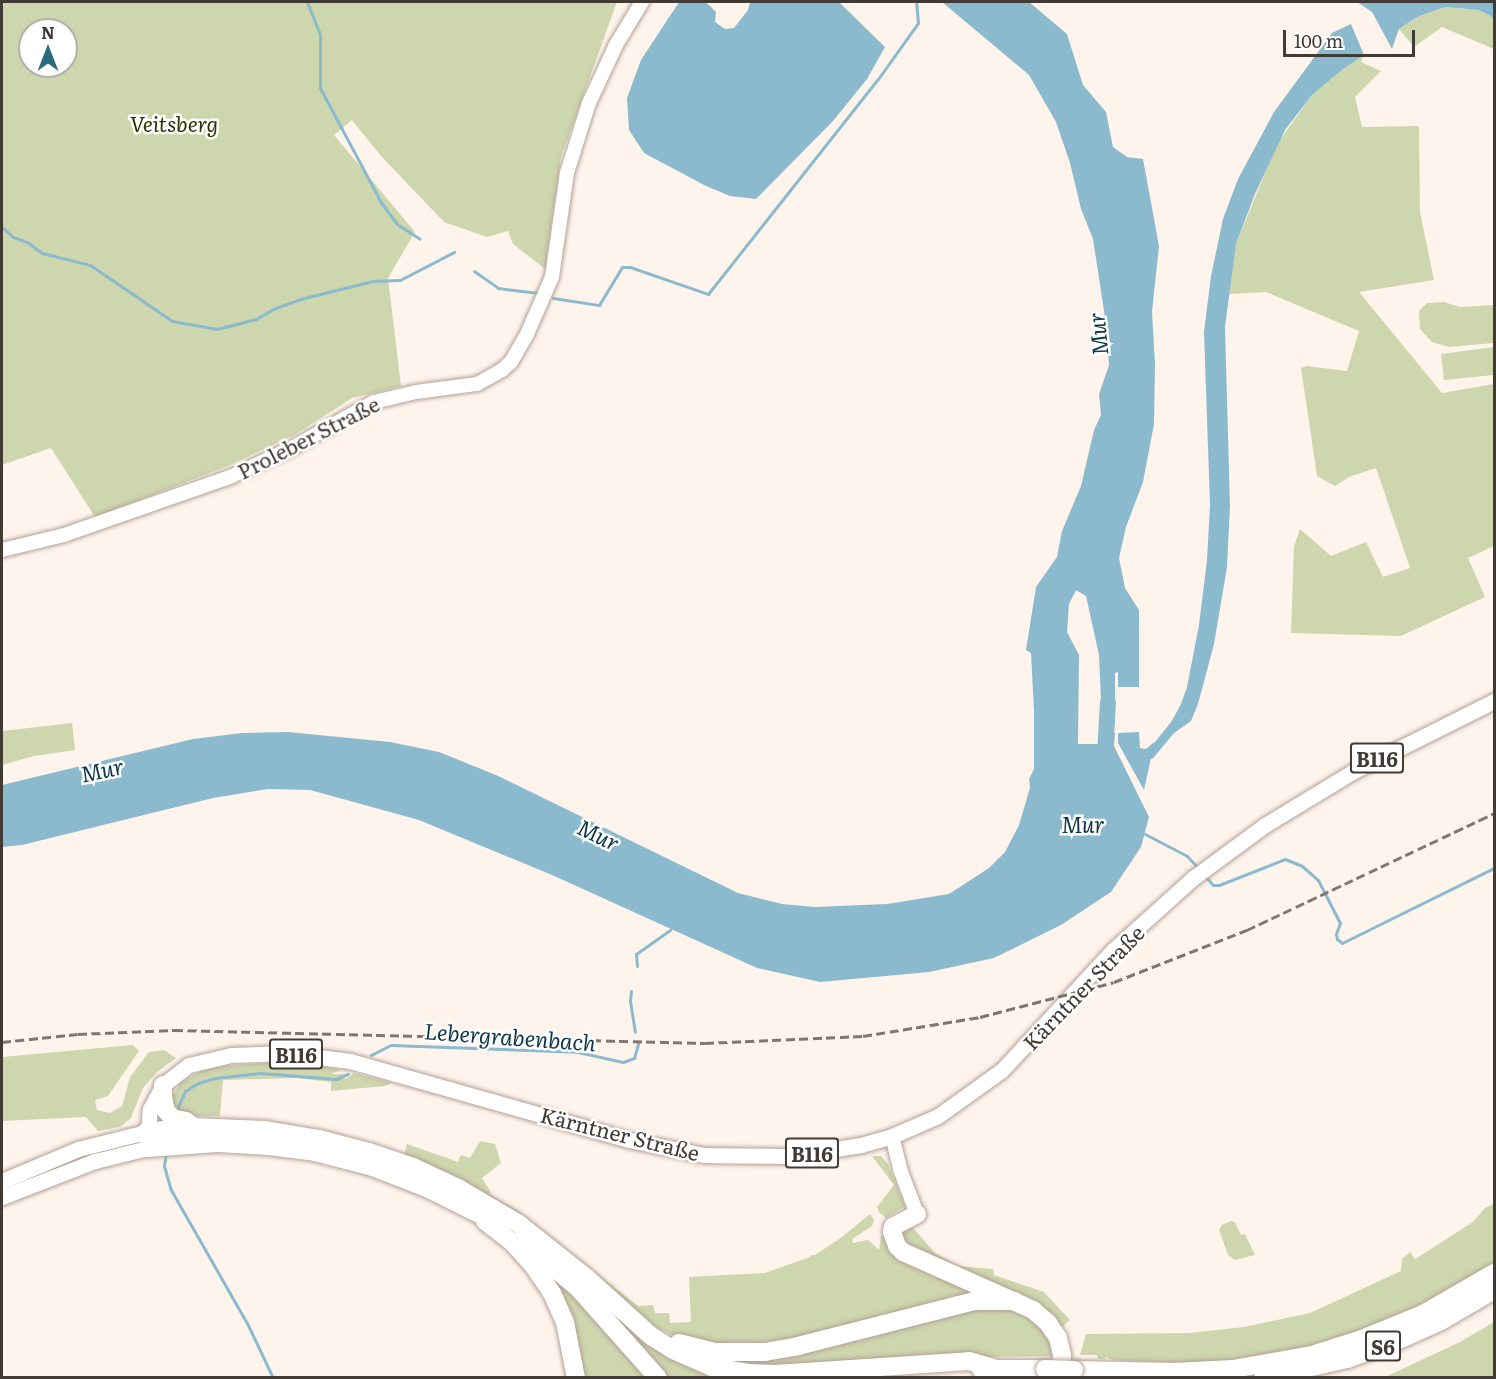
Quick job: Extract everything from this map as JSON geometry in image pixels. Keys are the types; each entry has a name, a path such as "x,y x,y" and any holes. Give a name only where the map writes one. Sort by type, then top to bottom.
{"highway":[{"path":"163,1084 162,1097 169,1114 193,1127"},
{"path":"147,1140 193,1127 264,1130 319,1139 369,1152 413,1167 458,1188 519,1224 651,1336 673,1350 712,1367 775,1374 969,1361 993,1368"},
{"path":"147,1140 269,1146 315,1152 382,1171 429,1189 493,1220 518,1238 578,1288 658,1377"},
{"path":"472,1211 513,1243 534,1264 552,1293 565,1322 576,1377"},
{"path":"917,1214 893,1227 893,1238 903,1252 1033,1310 1048,1323 1058,1338 1062,1355 1060,1372"},
{"name":"S6","path":"899,1377 993,1368 1060,1372 1173,1372 1233,1369 1312,1355 1359,1341 1423,1314 1494,1273"},
{"name":"S6","path":"1263,1377 1347,1359 1394,1342 1441,1321 1494,1290"},
{"path":"626,1313 675,1341 695,1348 739,1353 798,1346 974,1301 1015,1301"}],"main road":[{"name":"Proleber Straße","path":"2,550 64,535 230,477 288,450 374,402 392,396 486,381 511,362 540,308 555,265 567,173 581,126 607,63 642,2"},
{"name":"Kärntner Straße","path":"163,1084 189,1065 231,1055 262,1053 310,1055 350,1061 628,1140 704,1155 790,1156 861,1145 892,1136 938,1116 1002,1070 1113,950 1202,872 1265,825 1352,771 1494,701"},
{"name":"B116","path":"147,1140 150,1109 163,1084"},
{"path":"892,1136 900,1169 917,1214"},
{"path":"2,1181 78,1149 147,1140"},
{"path":"2,1197 147,1140"}],"green space":[{"name":"Veitsberg","path":"2,2 617,2 561,157 545,269 513,244 508,231 487,237 444,222 381,156 352,120 334,135 415,232 388,278 401,386 352,398 296,434 228,466 95,517 51,448 2,465"},
{"path":"1445,7 1479,10 1494,18 1494,49 1442,27 1414,47 1399,29 1417,17"},
{"path":"1364,55 1361,62 1381,71 1355,97 1362,127 1419,126 1420,212 1434,280 1359,292 1442,393 1494,384 1494,546 1468,558 1485,597 1401,636 1291,633 1294,546 1300,529 1331,556 1366,542 1383,577 1410,568 1376,468 1349,477 1335,486 1317,476 1301,368 1307,366 1347,371 1359,331 1266,292 1228,294 1236,244 1277,144 1312,95"},
{"path":"1444,302 1460,307 1494,305 1494,343 1449,347 1432,342 1420,329 1419,311 1427,303"},
{"path":"1494,347 1494,375 1444,380 1441,354"},
{"path":"72,723 75,750 34,756 2,765 2,731"},
{"path":"133,1045 139,1051 108,1096 95,1100 97,1110 110,1113 122,1106 130,1077 149,1052 164,1050 176,1058 156,1073 143,1088 131,1118 120,1127 98,1131 86,1117 2,1121 2,1057"},
{"path":"270,1063 321,1066 341,1070 331,1074 343,1074 346,1079 354,1073 392,1083 385,1086 331,1091 331,1082 296,1078 223,1080 220,1116 189,1116 177,1112 170,1100 180,1083 202,1070 230,1065"},
{"path":"480,1141 495,1144 501,1163 482,1178 491,1192 489,1194 517,1210 638,1306 653,1305 655,1313 669,1313 670,1323 691,1322 689,1277 765,1273 815,1255 870,1214 874,1220 872,1226 852,1239 853,1243 868,1240 879,1250 881,1236 885,1235 940,1274 977,1296 750,1349 682,1340 645,1321 404,1156 407,1144 458,1162 461,1155 470,1158"},
{"path":"872,1156 881,1156 888,1164 905,1206 886,1218 877,1207 894,1185"},
{"path":"1494,1204 1494,1263 1434,1300 1374,1326 1302,1348 1222,1361 1187,1363 1114,1360 1105,1357 1105,1359 1098,1359 1097,1355 1080,1355 1086,1334 1189,1333 1244,1327 1310,1313 1401,1271 1402,1259 1410,1252 1415,1259 1473,1222 1485,1208"},
{"path":"1231,1221 1235,1222 1241,1235 1245,1234 1255,1255 1235,1260 1228,1255 1219,1230 1222,1225"},
{"path":"907,1227 913,1228 935,1253 958,1266 993,1269 994,1275 1044,1292 1070,1320 1058,1330 906,1249 900,1231"},
{"path":"544,1265 651,1377 580,1377"},
{"path":"591,1292 632,1327 739,1377 664,1377"},
{"path":"1003,1304 1045,1327 1056,1356 919,1358 761,1369 696,1352 892,1326"},
{"path":"1494,1322 1494,1377 1385,1377 1460,1342"}],"water":[{"path":"679,2 706,2 716,12 715,22 725,29 734,28 748,10 750,2 839,2 885,47 867,79 833,121 756,199 730,196 644,153 629,130 627,98 641,60"},
{"name":"Mur","path":"942,2 1029,2 1067,34 1083,85 1106,112 1113,147 1127,157 1143,159 1159,246 1152,312 1155,364 1154,424 1143,482 1126,527 1119,558 1125,588 1139,610 1139,687 1118,687 1118,672 1115,673 1115,724 1102,724 1099,655 1086,596 1076,590 1069,604 1067,632 1079,655 1078,744 1101,744 1102,734 1115,733 1114,746 1149,817 1141,847 1111,892 1061,925 994,958 929,972 820,982 757,968 552,875 419,820 310,790 268,789 213,798 22,845 2,847 2,785 193,739 242,733 288,732 390,742 439,752 496,775 738,893 782,904 815,907 887,904 949,894 989,868 1005,852 1019,825 1030,788 1029,779 1034,769 1034,711 1031,653 1026,650 1036,587 1057,557 1062,531 1081,486 1094,430 1101,415 1099,394 1109,365 1105,317 1093,239 1081,209 1070,163 1056,122 1029,75"},
{"path":"1357,2 1494,2 1494,18 1479,10 1445,7 1417,17 1399,29 1392,49 1372,12"},
{"path":"1351,24 1364,55 1312,95 1285,130 1255,194 1236,244 1225,327 1230,506 1227,567 1214,644 1198,704 1191,721 1174,733 1168,728 1187,687 1199,625 1207,560 1210,505 1204,332 1211,276 1223,219 1238,179 1274,112 1332,33"},
{"path":"1139,732 1140,748 1146,749 1153,743 1159,748 1151,758 1144,790 1118,743 1118,733"}],"waterway":[{"path":"307,2 320,35 320,88 382,204 397,224 420,239"},
{"path":"553,298 599,305 622,267 630,267 708,294 878,79 918,23 916,2"},
{"path":"2,227 13,237 27,242 42,253 90,265 172,321 217,329 256,319 273,309 300,299 373,281 400,280 454,252"},
{"path":"474,271 498,288 537,293"},
{"name":"Mur","path":"1105,754 1108,702"},
{"path":"1150,754 1177,721"},
{"path":"1145,834 1187,856 1199,869"},
{"path":"1205,876 1213,885 1219,885 1285,859 1302,866 1318,880 1340,923 1336,934 1337,939 1342,943 1494,868"},
{"name":"Lebergrabenbach","path":"637,966 636,954 670,930"},
{"name":"Lebergrabenbach","path":"631,991 630,1001 635,1032"},
{"name":"Lebergrabenbach","path":"371,1055 391,1045 578,1052 623,1062 634,1058 638,1044"},
{"name":"Lebergrabenbach","path":"176,1112 185,1091 198,1083 215,1078 260,1073 336,1079 348,1074"},
{"name":"Lebergrabenbach","path":"166,1153 164,1166 171,1190 247,1323 273,1378"}],"railway":[{"path":"2,1042 78,1034 174,1030 705,1043 863,1036 980,1017 1114,982 1247,930 1494,813"}]}
